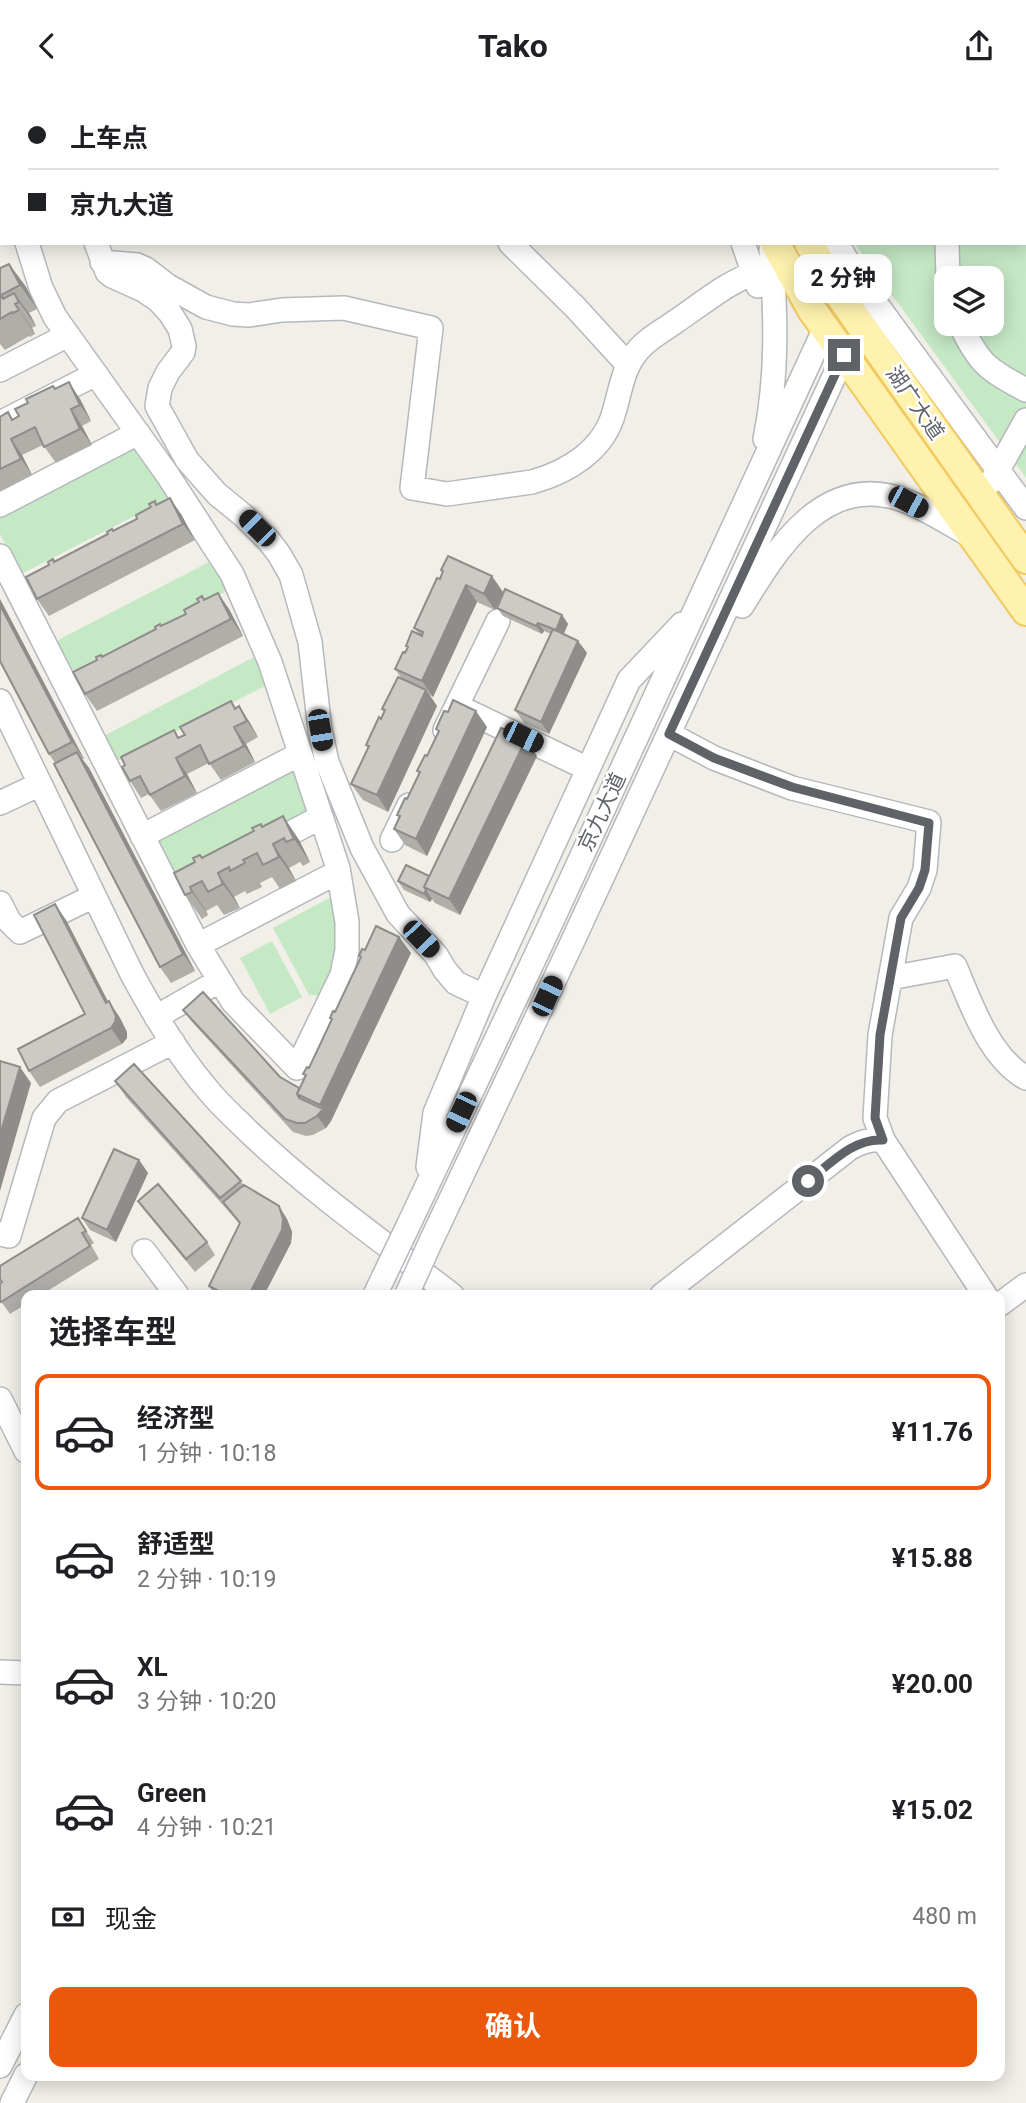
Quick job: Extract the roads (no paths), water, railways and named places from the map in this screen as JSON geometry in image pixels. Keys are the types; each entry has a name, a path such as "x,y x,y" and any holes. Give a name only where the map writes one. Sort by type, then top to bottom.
{"main road":[{"name":"湖广大道","path":"810,245 838,293 1026,559"},
{"name":"湖广大道","path":"767,255 792,276 825,328 1026,611"}],"street":[{"path":"0,556 198,945 233,1002 297,1068 342,975 347,950 347,922 338,871 321,817 270,662 222,555 55,317 41,288 28,245"},
{"path":"512,245 575,307 628,365"},
{"path":"747,245 767,255"},
{"path":"838,245 855,275 1026,508"},
{"path":"947,245 948,266"},
{"path":"99,253 146,269 206,307 226,313 249,315 282,310 344,308 431,328 412,488 447,494 532,482 570,466 591,451 606,432 628,365 643,345 767,255"},
{"path":"99,253 112,276 158,300 180,329 183,352 160,388 157,400 159,412 187,460 217,494 269,541 291,575 310,642 324,750 362,848 405,923 436,955 444,970 456,983 484,996"},
{"path":"756,478 772,399 775,363 775,313 758,285 767,255"},
{"name":"京九大道","path":"379,1286 825,328"},
{"path":"0,370 68,335"},
{"path":"966,336 990,370 1026,390"},
{"name":"京九大道","path":"408,1290 844,355"},
{"path":"0,423 96,374"},
{"path":"983,498 1026,420"},
{"path":"0,505 138,433"},
{"path":"688,692 764,570 796,529 812,514 832,502 855,495 887,495 908,502 973,537"},
{"path":"160,510 184,498"},
{"path":"15,585 39,573"},
{"path":"426,1188 435,1113 484,996 629,680 696,608"},
{"path":"433,755 498,621"},
{"path":"0,701 132,974 156,1017 209,1091 282,1163 446,1290"},
{"path":"457,706 588,769"},
{"path":"669,734 714,758 792,787 929,823 925,870 919,888 901,918 890,978 880,1035 875,1118 883,1140 982,1290"},
{"path":"142,836 300,754"},
{"path":"0,803 40,784"},
{"path":"392,840 415,792"},
{"path":"252,853 321,817"},
{"path":"198,945 338,871"},
{"path":"172,895 195,883"},
{"path":"0,903 9,921 20,932 94,896"},
{"path":"890,978 955,967 984,1030 1008,1065 1026,1078"},
{"path":"156,1017 219,981"},
{"path":"0,1234 9,1236 44,1118 53,1106 173,1042"},
{"path":"668,1290 850,1149 863,1142 883,1140"},
{"path":"145,1251 173,1290"},
{"path":"1005,1301 1026,1285"},
{"path":"0,1399 21,1441"},
{"path":"0,1672 21,1673"},
{"path":"0,2066 21,2025"},
{"path":"12,2103 23,2081"}]}
